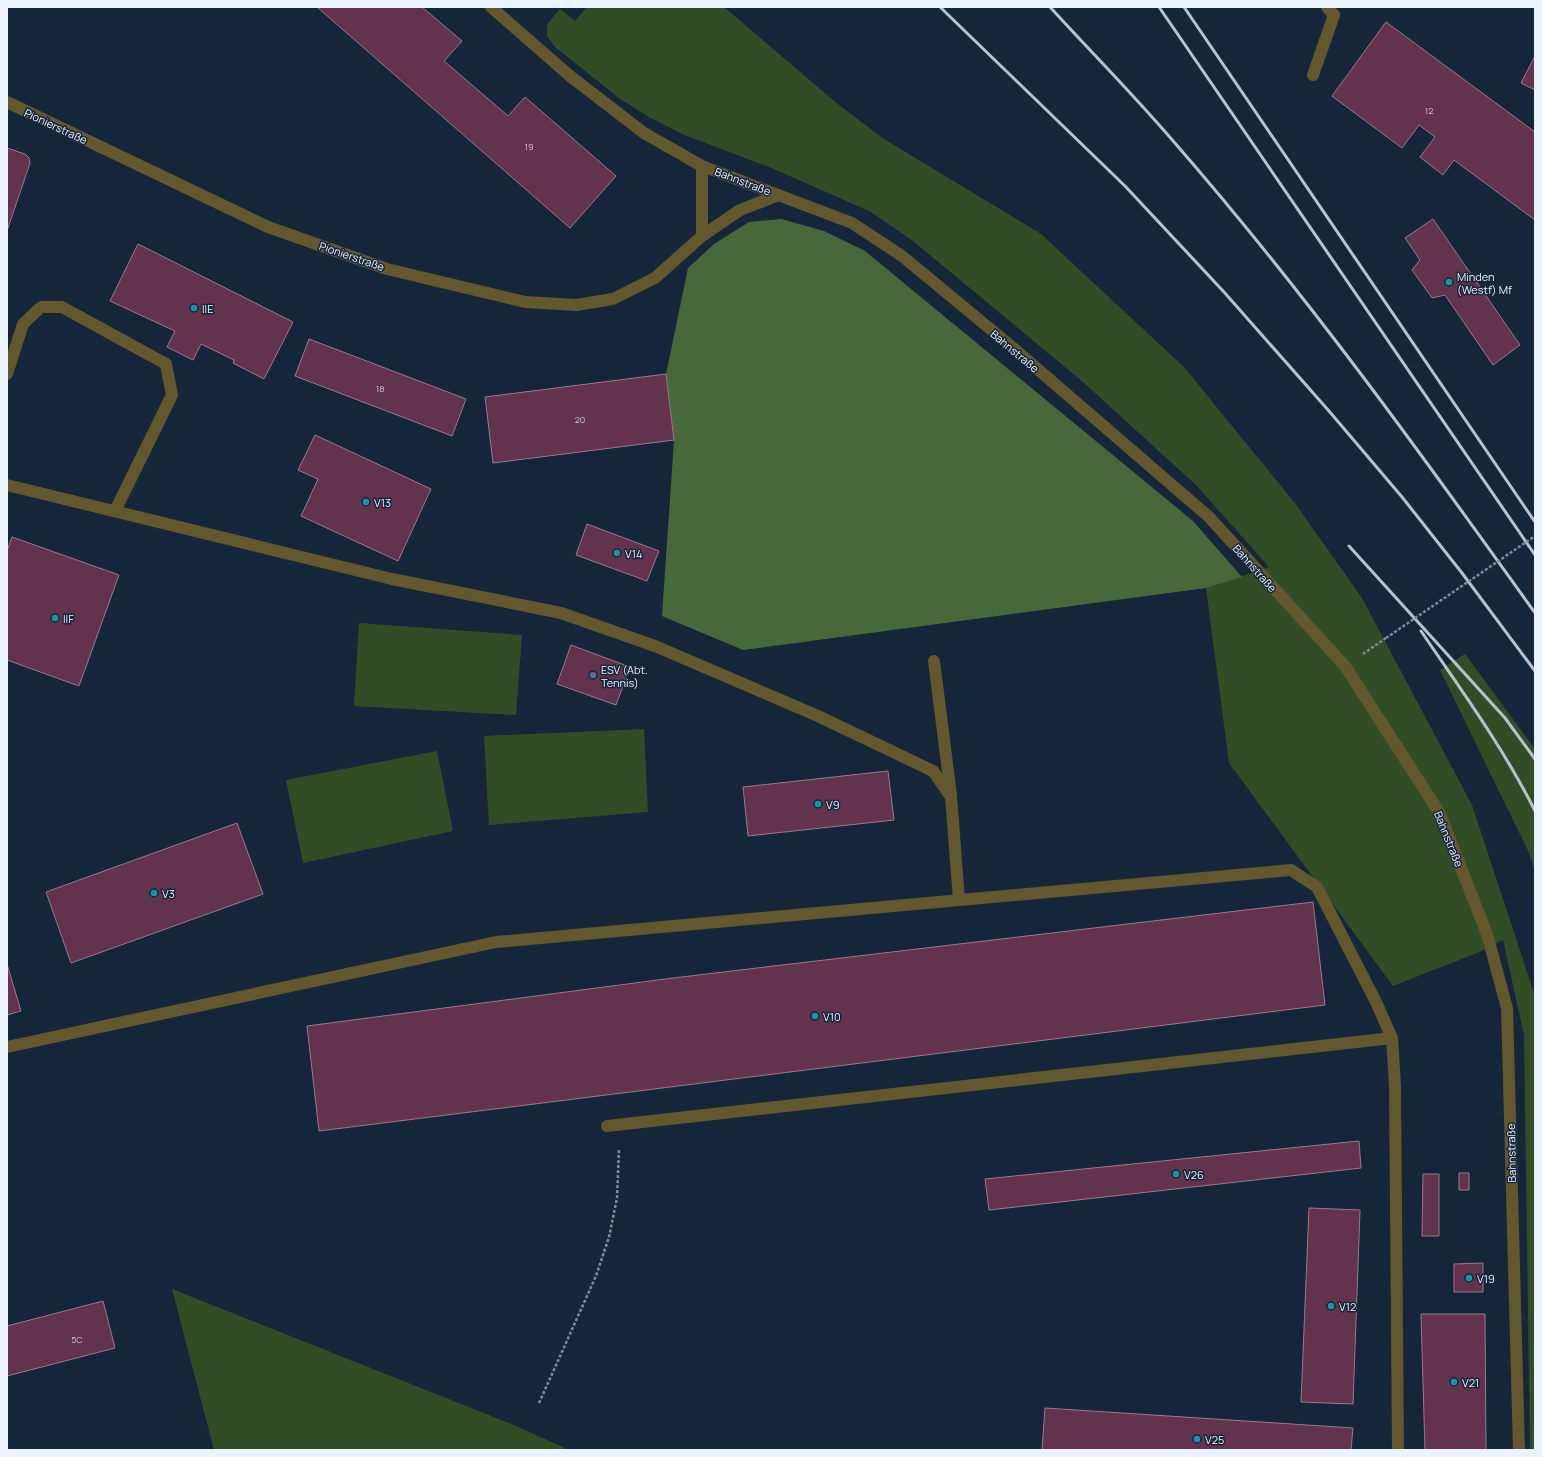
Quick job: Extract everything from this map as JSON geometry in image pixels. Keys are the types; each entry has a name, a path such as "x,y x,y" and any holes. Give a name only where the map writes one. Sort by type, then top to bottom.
{"street":[{"name":"Bahnstraße","path":"491,7 570,76 644,133 702,166 852,224 902,256 1018,352 1209,517 1345,666 1439,812 1487,934 1507,1008 1519,1450"},
{"path":"1313,75 1334,16 1327,7"},
{"name":"Pionierstraße","path":"7,102 268,227 387,269 525,302 576,305 613,298 655,278 702,236 740,210 779,195"},
{"path":"702,166 702,236"},
{"path":"7,374 24,324 41,307 62,307 166,364 172,395 115,512"},
{"path":"7,485 392,579 561,612 655,646 849,730 934,771 951,797"},
{"path":"934,661 951,797 959,900"},
{"path":"7,1048 496,942 1291,870 1317,887 1376,1002 1392,1038 1395,1086 1398,1450"},
{"path":"612,1126 1392,1038"}],"path":[{"path":"1386,638 1535,536"},
{"path":"539,1403 596,1276 610,1237 618,1198 612,1126"}],"green space":[{"path":"587,7 724,7 839,105 884,139 1041,234 1184,367 1294,502 1362,598 1472,805 1535,996 1535,1450 1530,1450 1524,1035 1503,940 1477,953 1393,986 1229,763 1206,588 1269,567 1196,485 1083,382 913,241 871,212 774,169 682,134 649,117 620,99 554,46 547,36 547,24 560,9 575,21"},
{"path":"781,219 824,231 865,251 1193,521 1242,577 1206,588 743,650 662,616 674,440 666,374 688,268 714,244 749,222"},
{"path":"359,623 522,635 516,715 354,706"},
{"path":"1465,654 1535,749 1535,872 1529,853 1440,670"},
{"path":"644,729 648,812 489,825 484,736"},
{"path":"437,751 453,831 303,863 286,780"},
{"path":"172,1289 514,1425 569,1450 214,1450"}],"building":[{"path":"317,7 422,7 462,41 444,61 508,116 525,97 616,176 570,228"},
{"path":"1386,22 1535,132 1535,220 1454,160 1443,175 1420,157 1435,137 1419,125 1402,148 1332,96"},
{"path":"1535,56 1535,90 1521,83"},
{"path":"7,148 25,154 29,158 30,163 7,231"},
{"name":"Minden (Westf) Mf","path":"1433,219 1520,345 1493,365 1445,295 1432,298 1412,270 1420,260 1405,238"},
{"name":"IIE","path":"138,244 293,322 264,379 233,363 234,360 201,344 193,360 167,347 175,331 110,301"},
{"path":"309,339 466,399 452,436 295,376"},
{"path":"666,374 674,440 493,463 485,397"},
{"name":"V13","path":"315,435 431,489 398,561 301,516 318,479 298,470"},
{"name":"V14","path":"587,524 659,551 647,581 576,555"},
{"name":"IIF","path":"12,537 119,575 79,686 7,660 7,551"},
{"name":"ESV (Abt. Tennis)","path":"571,645 630,667 616,705 557,684"},
{"name":"V9","path":"888,771 894,820 748,836 743,787"},
{"name":"V3","path":"237,823 263,894 71,963 46,892"},
{"name":"V10","path":"1313,902 1325,1005 319,1131 307,1026 673,978"},
{"path":"7,964 21,1011 7,1015"},
{"name":"V26","path":"1359,1141 1361,1168 989,1210 985,1179"},
{"path":"1459,1173 1469,1173 1469,1190 1459,1190"},
{"path":"1423,1174 1439,1174 1439,1236 1422,1236"},
{"name":"V12","path":"1309,1208 1360,1210 1353,1404 1301,1402"},
{"name":"V19","path":"1483,1263 1483,1292 1454,1292 1454,1264"},
{"path":"103,1301 115,1348 7,1376 7,1326"},
{"name":"V21","path":"1421,1314 1485,1314 1486,1450 1425,1450"},
{"name":"V25","path":"1045,1408 1353,1428 1351,1450 1042,1450"}],"railway":[{"path":"940,7 1125,186 1224,292 1329,411 1402,497 1462,573 1535,671"},
{"path":"1050,7 1159,125 1222,198 1269,256 1405,433 1535,613"},
{"path":"1159,7 1535,555"},
{"path":"1184,7 1535,522"},
{"path":"1349,546 1505,718 1535,759"},
{"path":"1421,631 1495,741 1523,787 1535,811"}],"place":[{"name":"Minden (Westf) Mf","path":"1449,282"},
{"name":"IIE","path":"194,308"},
{"name":"V13","path":"366,502"},
{"name":"V14","path":"617,553"},
{"name":"IIF","path":"55,618"},
{"name":"ESV (Abt. Tennis)","path":"593,675"},
{"name":"V9","path":"818,804"},
{"name":"V3","path":"154,893"},
{"name":"V10","path":"815,1016"},
{"name":"V26","path":"1176,1174"},
{"name":"V19","path":"1469,1278"},
{"name":"V12","path":"1331,1306"},
{"name":"V21","path":"1454,1382"},
{"name":"V25","path":"1197,1439"}]}
